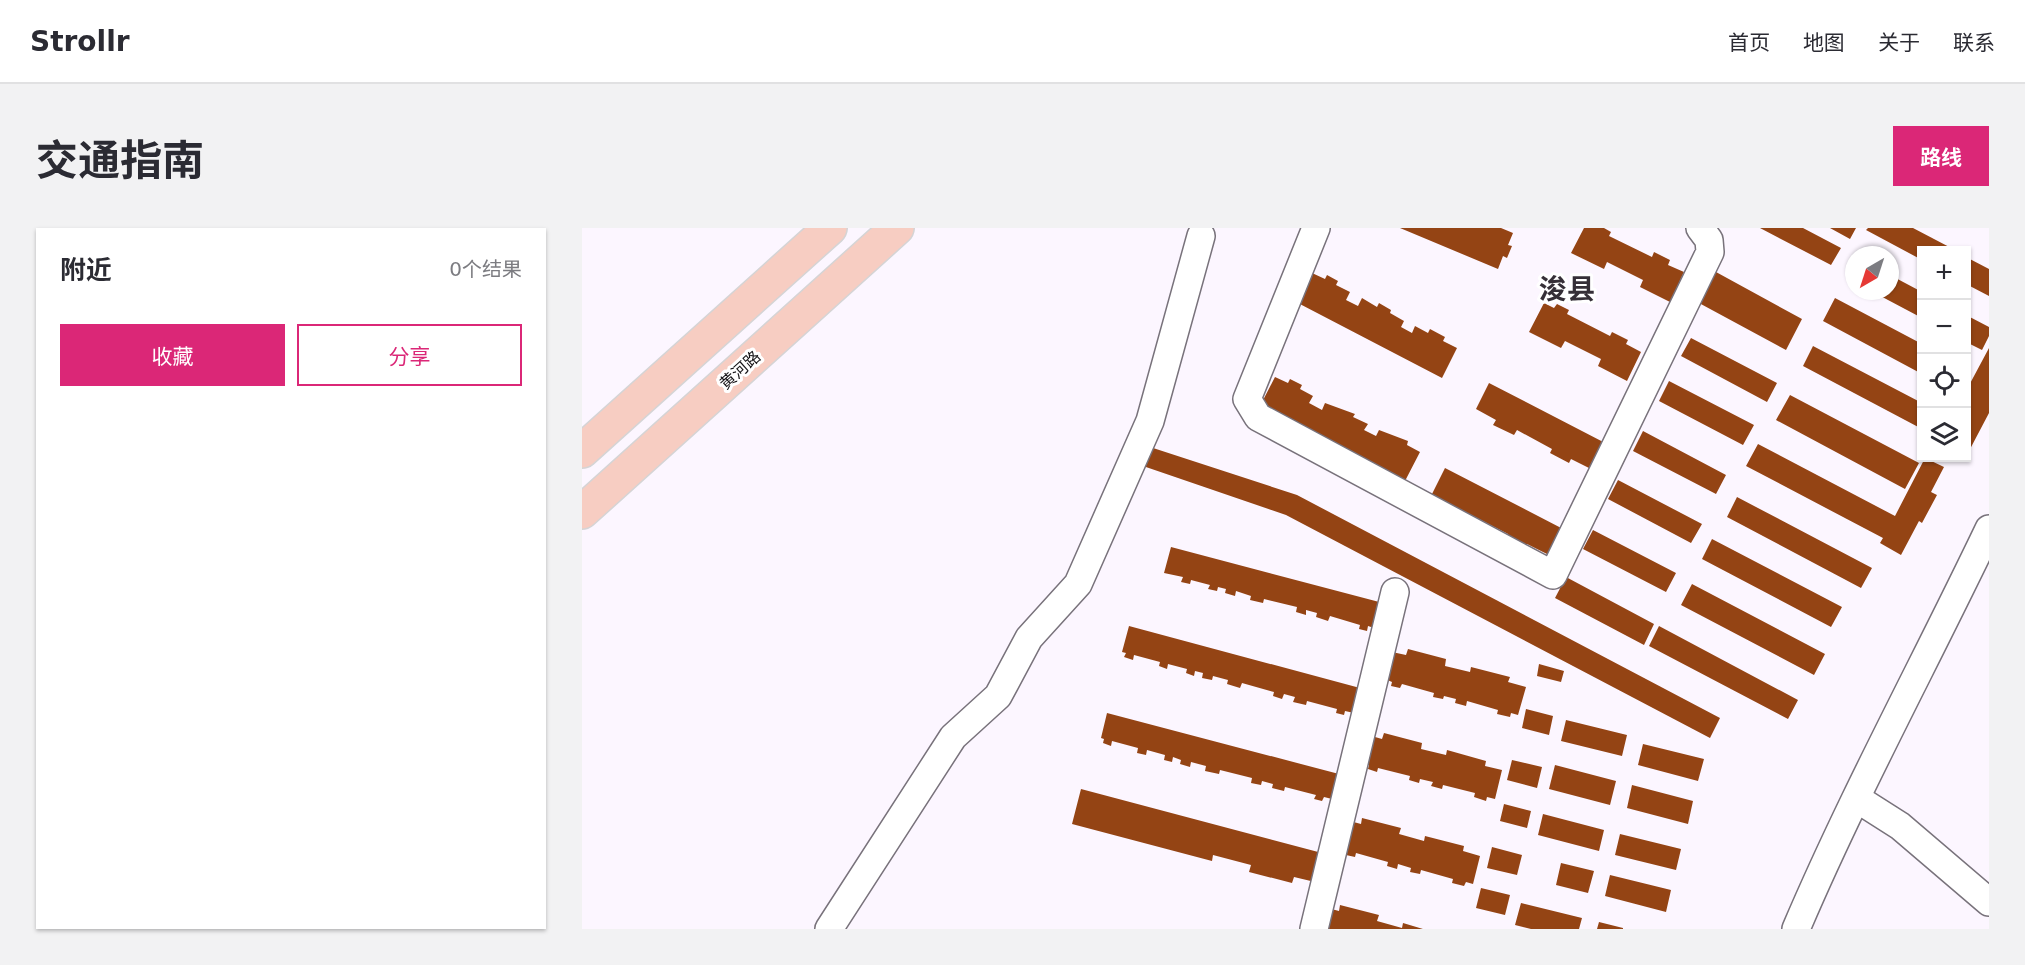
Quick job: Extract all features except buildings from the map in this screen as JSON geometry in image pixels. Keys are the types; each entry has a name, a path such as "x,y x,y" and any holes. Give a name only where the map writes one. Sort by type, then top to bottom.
{"main road":[{"path":"582,451 830,228"},
{"name":"黄河路","path":"582,512 897,228"}],"street":[{"path":"1316,228 1247,399 1258,417 1553,575 1710,252 1709,240 1700,228"},
{"path":"828,929 953,737 998,696 1029,638 1078,584 1150,421 1201,236"},
{"path":"1796,929 1830,850 1989,529"},
{"path":"1314,929 1395,592"},
{"path":"1856,798 1900,826 1989,902"}],"district":[{"name":"浚县","path":"1567,289"}]}
